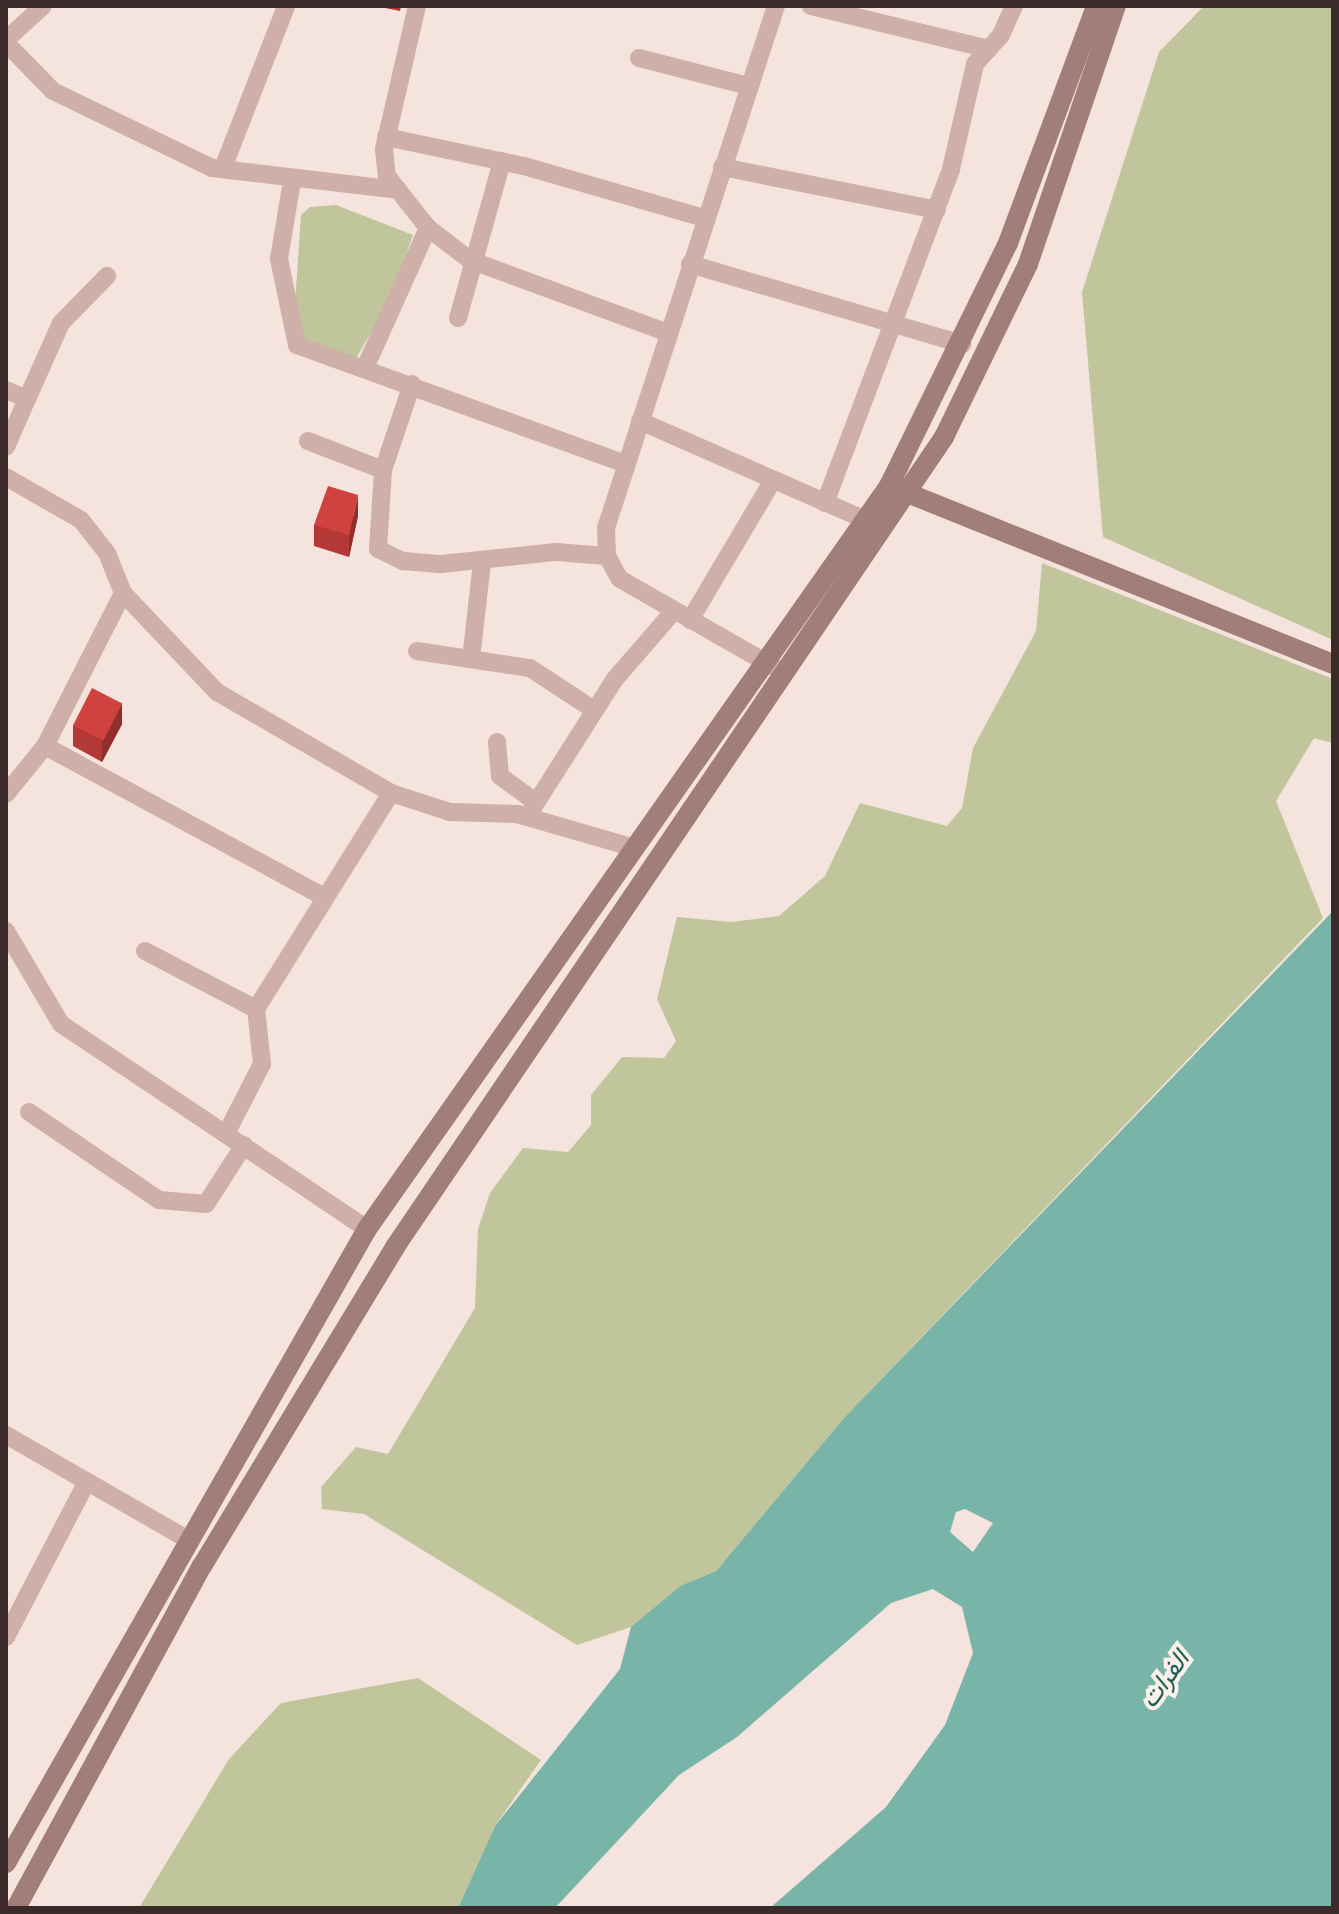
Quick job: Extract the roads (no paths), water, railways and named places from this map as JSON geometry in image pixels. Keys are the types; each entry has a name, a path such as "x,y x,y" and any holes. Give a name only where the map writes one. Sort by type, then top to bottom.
{"street":[{"path":"43,6 6,41 53,91 223,168 251,167 292,181 398,190"},
{"path":"223,168 286,6"},
{"path":"417,6 386,137 387,176 428,228 470,260 668,333"},
{"path":"776,6 704,218 606,528 607,556 620,579 783,673"},
{"path":"811,6 989,49"},
{"path":"825,503 897,323 937,210 975,64 989,49 1014,6"},
{"path":"16,1908 202,1566 395,1247 783,673 898,489 1035,181 1096,6"},
{"path":"6,1863 181,1546 367,1229 865,520 898,489 944,437 1028,264 1116,6"},
{"path":"639,58 749,86"},
{"path":"386,137 502,161 704,218"},
{"path":"458,318 470,260 502,161"},
{"path":"722,167 937,210"},
{"path":"292,181 279,259 297,345 412,384 626,464"},
{"path":"365,368 428,228"},
{"path":"690,264 962,344"},
{"path":"6,447 61,323 107,276"},
{"path":"412,384 383,470 378,549 403,561 482,563 556,552 607,556"},
{"path":"6,390 27,399"},
{"path":"640,421 865,520"},
{"path":"308,441 383,470"},
{"path":"6,477 81,520 107,553 123,593 217,692 391,793 450,812 530,809 635,848"},
{"path":"530,809 594,710 682,616 773,480"},
{"path":"898,489 1333,664"},
{"path":"471,659 482,563"},
{"path":"6,794 45,746 123,593"},
{"path":"417,651 530,668 594,710"},
{"path":"497,742 500,776 530,809"},
{"path":"45,746 326,898"},
{"path":"226,1134 262,1064 256,1009 391,793"},
{"path":"9,939 61,1024 367,1229"},
{"path":"145,951 256,1009"},
{"path":"29,1112 159,1200 206,1204 244,1145"},
{"path":"6,1435 181,1546 202,1566"},
{"path":"8,1628 86,1483"},
{"path":"205,1505 229,1519"}],"water":[{"name":"الفرات","path":"1333,911 1333,1908 770,1908 886,1807 945,1725 973,1653 962,1607 933,1589 891,1603 737,1737 679,1775 555,1908 458,1908 495,1826 620,1669 631,1627 680,1586 716,1571 843,1419","holes":["965,1509 993,1523 973,1552 950,1532 956,1512"]}]}
